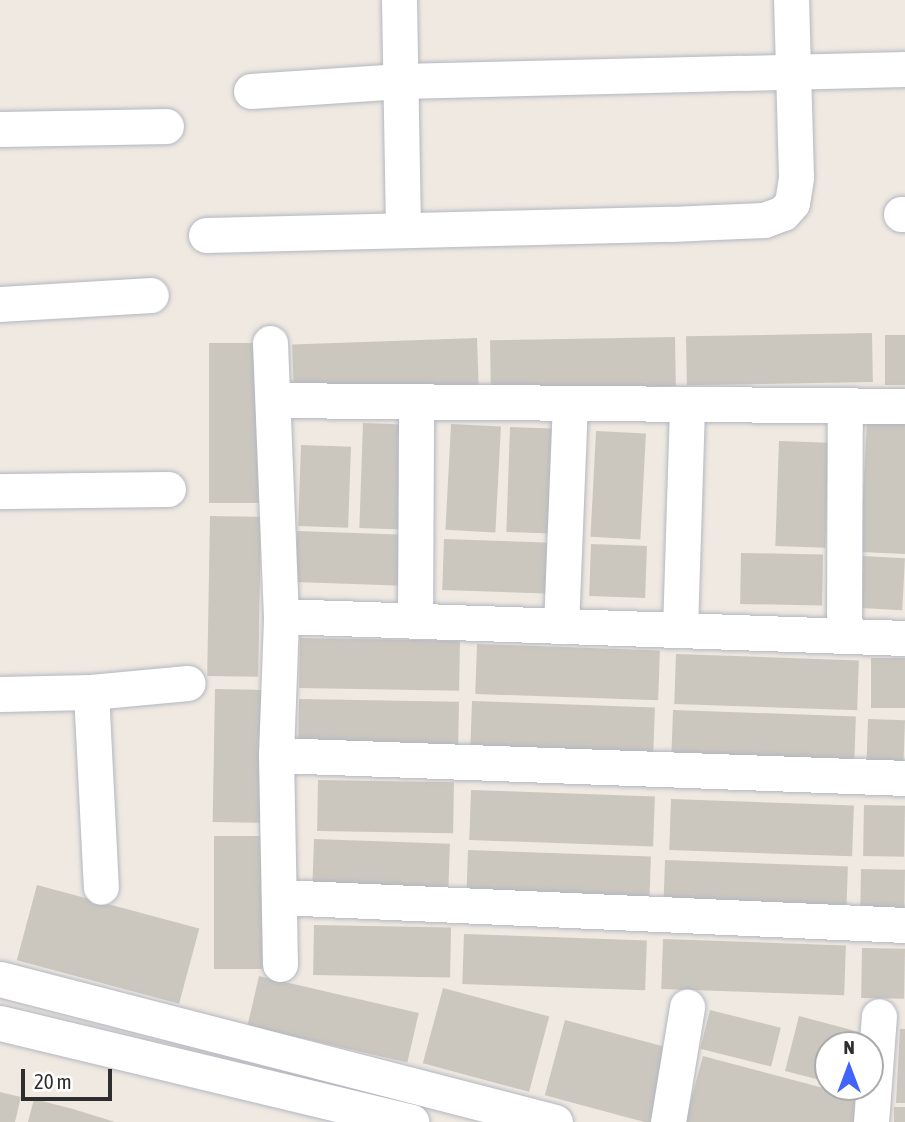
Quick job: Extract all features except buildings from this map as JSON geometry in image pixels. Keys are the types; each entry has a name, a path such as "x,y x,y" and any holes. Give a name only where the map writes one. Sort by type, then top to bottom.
{"street":[{"path":"399,0 403,227"},
{"path":"206,235 403,227 671,224 764,220 783,213 792,203 796,177 791,0"},
{"path":"251,91 401,81 905,69"},
{"path":"0,129 166,127"},
{"path":"0,304 151,295"},
{"path":"270,343 281,615 276,755 280,964"},
{"path":"273,400 905,406"},
{"path":"415,621 416,402"},
{"path":"561,626 570,403"},
{"path":"680,630 687,404"},
{"path":"844,636 845,406"},
{"path":"0,491 169,489"},
{"path":"281,615 905,638"},
{"path":"0,694 90,692 188,683"},
{"path":"90,692 101,887"},
{"path":"276,755 905,778"},
{"path":"279,897 905,925"},
{"path":"0,979 555,1122"},
{"path":"668,1122 687,1007"},
{"path":"871,1122 879,1016"},
{"path":"0,1023 411,1122"}]}
